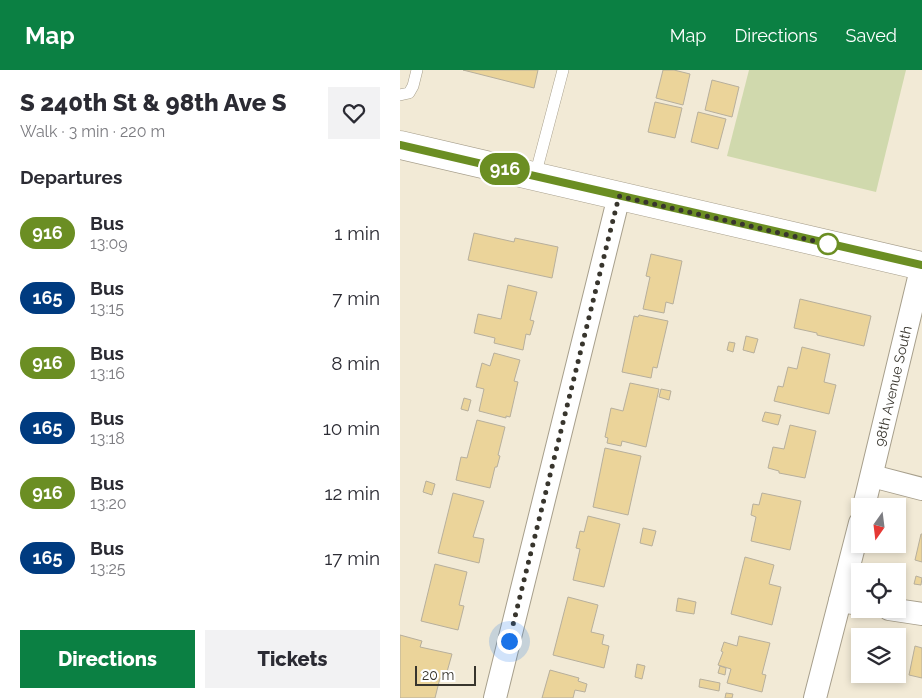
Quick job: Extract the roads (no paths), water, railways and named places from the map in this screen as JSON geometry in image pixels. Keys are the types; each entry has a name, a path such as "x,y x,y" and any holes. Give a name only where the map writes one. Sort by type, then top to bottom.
{"main road":[{"path":"400,145 922,266"}],"street":[{"path":"495,698 619,196"},
{"name":"98th Avenue South","path":"866,498 922,266"},
{"path":"872,476 922,489"},
{"path":"816,698 850,602 856,553"},
{"path":"906,612 922,614"}],"lane":[{"path":"400,95 409,93 417,70"},
{"path":"535,176 563,70"}]}
